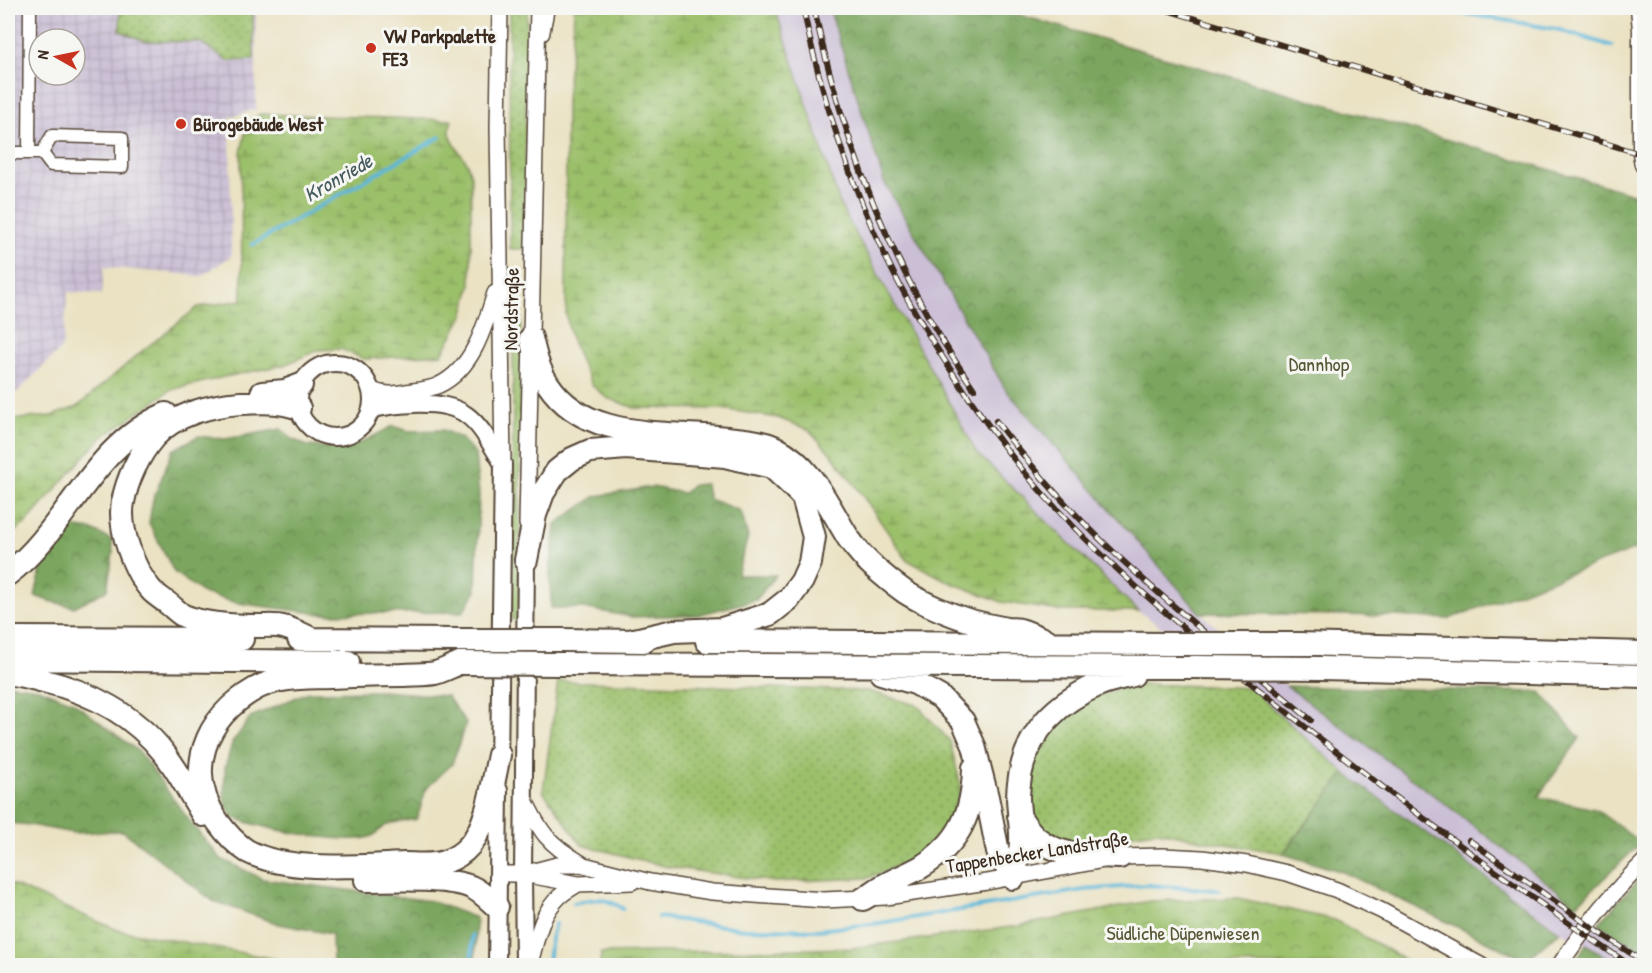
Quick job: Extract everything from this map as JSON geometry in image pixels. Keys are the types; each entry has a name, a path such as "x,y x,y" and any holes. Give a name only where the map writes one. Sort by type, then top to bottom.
{"highway":[{"path":"531,338 538,365 547,384 560,400 575,411 623,430 657,434 705,435 746,440 775,448 792,459 810,476 828,500 850,541 875,568 905,592 946,612 971,621 1020,630 1049,642"},
{"path":"8,574 38,546 112,451 140,429 161,416 192,403 219,397 285,391 301,385"},
{"path":"299,408 288,404 265,402 239,403 214,406 176,420 154,436 141,455 122,504 125,537 135,567 152,591 183,615 213,623 283,627 312,639"},
{"path":"526,560 535,515 543,493 557,471 572,459 590,451 626,448 725,456 772,467 803,498 814,537 810,563 802,581 789,599 770,614 722,629 674,631 630,641"},
{"path":"8,638 1298,644 1644,653"},
{"path":"8,659 1321,668 1644,676"},
{"path":"460,663 434,673 283,679 258,687 234,703 220,717 207,740 201,760 206,800 226,833 246,850 274,861 342,866 442,863 457,856 470,845 482,827 499,755"},
{"path":"842,665 887,673 915,683 940,697 963,721 974,746 998,852 1013,878"},
{"path":"1013,878 1021,843 1018,796 1021,770 1031,740 1049,716 1071,698 1100,684 1160,667"},
{"path":"8,674 17,674 69,687 100,701 124,716 163,752 221,839 244,858 273,873 304,878 444,882 471,887 497,907"},
{"path":"863,899 883,885 920,868 938,855 953,839 965,819 973,791 974,746"},
{"path":"1019,816 1036,838 1053,849 1072,854 1120,857"}],"main road":[{"path":"327,364 348,365 360,372 371,390 373,400 371,410 363,426 345,436 333,437 316,431 303,418 299,408 298,396 301,385 310,373 327,364"},
{"path":"371,410 384,405 449,406 469,415 481,428 503,464 497,966"},
{"path":"524,966 526,560"}],"street":[{"path":"30,8 35,153"},
{"name":"Nordstraße","path":"500,8 498,128 503,464"},
{"name":"Nordstraße","path":"526,560 538,8"},
{"name":"Nordstraße","path":"538,58 548,8"},
{"path":"1637,8 1639,153 1644,170"},
{"path":"8,153 35,153 51,165 122,167 122,138 51,136 35,153"},
{"path":"371,390 383,394 421,390 438,385 456,374 470,356 480,337 500,279"},
{"path":"524,798 541,830 553,845 584,865"},
{"name":"Tappenbecker Landstraße","path":"584,865 650,882 712,892 824,900 863,899 1013,878 1120,857 1202,858 1247,864 1287,873 1337,890 1382,910 1482,966"},
{"path":"1559,966 1588,925 1644,862"},
{"path":"498,874 523,874 557,865 584,865"},
{"name":"Tappenbecker Landstraße","path":"523,874 578,884 650,882"},
{"path":"529,966 541,923 548,909 559,897 578,884"}],"shaded area":[{"path":"8,8 256,8 256,109 230,117 231,256 202,276 104,267 102,294 68,292 62,348 15,394 8,393"},
{"path":"775,8 829,8 884,182 1006,390 1200,613 1287,686 1448,806 1598,924 1644,952 1644,965 1618,965 1586,944 1560,932 1345,773 1250,688 1138,611 977,453 841,207"}],"green space":[{"path":"120,8 253,8 254,60 228,61 200,42 145,41 120,31"},
{"path":"509,8 527,8 524,249 510,249"},
{"path":"574,8 775,8 841,207 977,453 1138,611 1060,611 1002,602 949,582 907,560 833,456 809,430 778,418 722,409 635,408 607,398 592,385 570,335 566,314 566,99"},
{"name":"Dannhop","path":"829,8 996,8 1644,197 1644,546 1449,619 1200,613 1006,390 884,182"},
{"path":"260,114 452,120 451,137 466,161 471,175 471,285 464,314 442,354 364,359 341,349 318,350 284,365 171,390 100,439 25,524 8,536 8,420 51,416 77,407 198,307 242,300 241,153 247,124"},
{"path":"521,312 519,620 512,620 513,313"},
{"path":"393,426 409,431 443,430 461,438 475,454 479,494 476,591 463,612 322,614 237,603 203,593 174,572 149,523 153,499 173,450 198,436 225,439 281,429 292,439 307,446 343,448 362,442"},
{"path":"705,484 709,499 741,511 748,537 737,575 776,575 756,600 697,615 632,617 583,608 551,608 550,573 556,524 596,496 652,487 684,493 692,485"},
{"path":"71,527 92,530 112,540 113,553 107,590 74,607 35,596 43,561"},
{"path":"558,681 868,691 917,705 950,741 961,787 947,831 910,861 868,878 775,882 668,867 582,845 543,791"},
{"path":"8,684 38,688 73,702 138,751 221,859 263,879 431,901 476,918 475,965 333,965 332,934 279,924 213,901 123,831 73,833 30,825 10,823 8,825"},
{"path":"1135,684 1250,688 1345,773 1283,853 1158,831 1075,842 1045,833 1033,815 1029,794 1031,770 1041,741 1075,702"},
{"path":"1287,686 1540,692 1580,738 1538,797 1595,809 1641,843 1576,905"},
{"path":"383,691 447,696 466,723 452,764 426,789 417,819 389,824 370,837 341,839 261,826 232,817 224,801 225,768 232,743 251,717 308,692"},
{"path":"1345,773 1560,932 1526,960 1343,872 1283,854"},
{"path":"1644,873 1644,952 1598,924"},
{"path":"8,883 118,930 308,965 8,965"},
{"name":"Südliche Düpenwiesen","path":"1238,898 1335,920 1414,965 600,965 601,953 852,948 1018,926 1150,901"},
{"path":"1586,944 1618,965 1573,965"}],"waterway":[{"name":"Kronriede","path":"1431,8 1556,29 1612,46"},
{"name":"Kronriede","path":"252,245 440,137"},
{"path":"658,917 745,929 818,930 880,923 1084,890 1147,885 1219,890"},
{"path":"574,903 600,899 623,909"},
{"path":"548,966 550,943 555,924"},
{"path":"472,935 472,966"}],"railway":[{"path":"803,8 818,73 838,137 861,200 888,262 919,319 965,392 1000,442 1039,490 1141,591 1266,695 1462,847 1631,966"},
{"path":"814,8 840,109 875,207 919,300 974,389"},
{"path":"1160,8 1644,155"},
{"path":"996,421 1065,503 1131,569 1311,720"},
{"path":"1469,840 1644,962"}],"place":[{"name":"VW Parkpalette FE3","path":"371,48"},
{"name":"Bürogebäude West","path":"181,124"}]}
